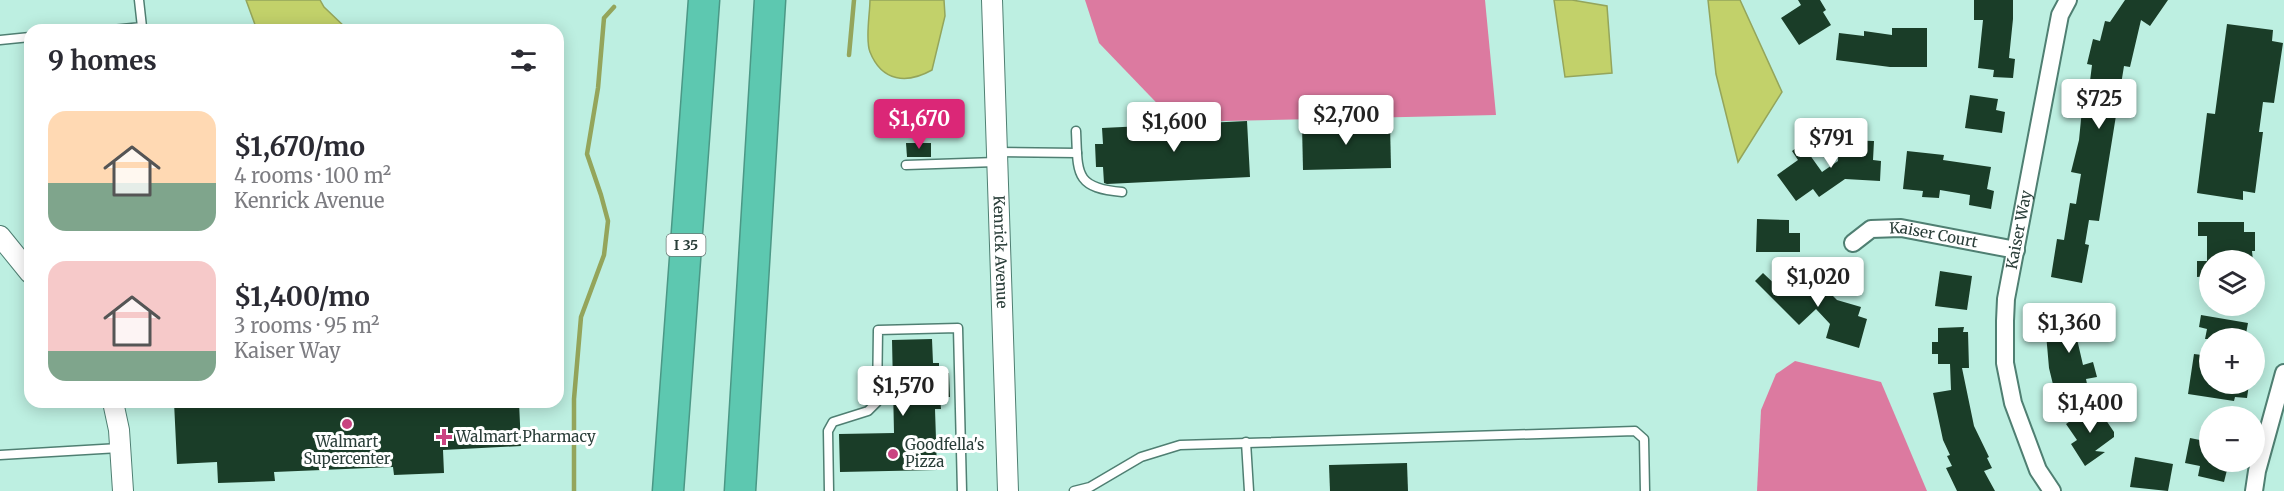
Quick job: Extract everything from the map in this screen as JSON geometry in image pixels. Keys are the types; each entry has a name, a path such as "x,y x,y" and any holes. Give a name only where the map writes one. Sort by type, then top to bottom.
{"highway":[{"name":"I 35","path":"668,491 704,0"},
{"path":"740,491 770,0"}],"street":[{"name":"Kaiser Way","path":"2052,491 2038,470 2013,403 2005,363 2006,299 2060,15 2068,0"},
{"name":"Kenrick Avenue","path":"992,4 1008,491"},
{"name":"Kaiser Court","path":"1852,243 1871,229 1901,228 2016,250"},
{"path":"0,236 24,266"},
{"path":"2254,491 2257,471 2284,373"},
{"path":"114,408 119,430 123,491"}],"lane":[{"path":"139,0 142,24"},
{"path":"0,40 24,38"},
{"path":"1076,131 1079,174 1086,182 1099,190 1122,192"},
{"path":"906,165 1077,153"},
{"path":"829,491 828,431 833,422 868,411 877,402 878,330 958,328 962,491"},
{"path":"1074,491 1090,487 1141,457 1180,445 1635,431 1644,439 1645,491"},
{"path":"1246,442 1249,491"},
{"path":"0,455 120,448"}],"shaded area":[{"path":"246,0 320,0 342,24 255,24"},
{"path":"870,0 944,0 945,16 932,70 913,77 896,78 881,69 875,62 869,47"},
{"path":"1085,0 1485,0 1496,115 1175,122 1099,43"},
{"path":"1554,0 1572,0 1607,6 1612,73 1565,77"},
{"path":"1708,0 1740,0 1782,92 1738,162 1716,74"},
{"path":"1795,361 1881,382 1927,491 1757,491 1761,410 1776,374"}],"building":[{"path":"1798,0 1820,0 1826,10 1823,12 1831,25 1799,45 1781,18 1801,5"},
{"path":"1974,0 2013,0 2009,58 2015,59 2013,78 1993,77 1994,70 1978,68 1983,20 1974,20"},
{"path":"2125,0 2168,0 2150,26 2141,20 2130,67 2124,66 2099,221 2089,220 2085,244 2089,245 2082,283 2051,277 2057,239 2064,240 2070,203 2076,204 2081,174 2071,172 2079,140 2084,89 2089,89 2092,65 2087,64 2093,39 2100,41 2105,21 2110,22"},
{"path":"2227,24 2273,30 2272,41 2283,43 2274,103 2263,102 2259,132 2263,132 2255,193 2243,191 2243,200 2197,193 2207,113 2215,114"},
{"path":"1892,28 1927,28 1927,67 1890,67 1836,60 1839,33 1864,36 1864,31 1892,35"},
{"path":"1970,95 1998,99 1996,110 2005,112 2002,133 1965,128"},
{"path":"1247,121 1250,177 1107,184 1104,183 1103,167 1096,167 1095,144 1103,144 1102,128"},
{"path":"1390,123 1391,168 1303,170 1302,125"},
{"path":"1839,140 1874,141 1873,160 1881,161 1880,181 1845,179 1819,197 1813,189 1796,201 1777,175 1798,160 1792,151 1802,144 1822,172 1838,161"},
{"path":"906,143 931,143 931,157 907,157"},
{"path":"1907,151 1944,155 1943,160 1991,167 1987,189 1994,191 1991,209 1969,205 1970,195 1940,190 1939,198 1922,197 1923,191 1903,189"},
{"path":"1757,219 1789,220 1789,233 1800,233 1800,252 1756,252"},
{"path":"2198,222 2244,222 2244,232 2255,232 2255,250 2207,250 2207,236 2198,236"},
{"path":"2197,261 2199,261 2199,277 2197,277"},
{"path":"1940,271 1972,276 1967,310 1935,306"},
{"path":"1800,272 1799,291 1814,277 1837,300 1861,307 1858,316 1867,319 1859,348 1826,338 1830,324 1816,309 1799,325 1755,281 1763,273 1781,290"},
{"path":"2086,305 2088,338 2077,339 2083,365 2093,362 2097,377 2086,379 2090,398 2058,405 2049,368 2045,322 2057,321 2056,307"},
{"path":"2201,316 2248,323 2247,328 2199,327"},
{"path":"1964,327 1963,332 1968,332 1969,368 1962,368 1974,426 1992,468 1984,471 1995,491 1957,491 1946,468 1952,466 1947,456 1950,455 1943,440 1933,393 1951,390 1950,364 1938,364 1938,354 1932,354 1932,342 1938,342 1938,328"},
{"path":"932,339 933,363 939,363 939,373 949,373 950,397 940,397 941,409 935,409 937,470 840,472 839,434 894,433 892,340"},
{"path":"2194,354 2199,355 2199,394 2248,394 2247,398 2235,397 2234,401 2188,394"},
{"path":"2095,404 2114,432 2114,437 2095,451 2105,452 2085,466 2071,444 2077,440 2066,424"},
{"name":"Walmart Supercenter","path":"174,408 519,408 521,446 443,450 444,473 394,475 393,467 274,472 275,481 218,483 217,462 177,464"},
{"path":"2190,438 2199,440 2199,466 2185,463"},
{"path":"2135,457 2173,464 2168,491 2130,487"},
{"path":"1407,463 1408,491 1330,491 1329,465"},
{"path":"2199,471 2226,472 2224,482 2198,476"}],"waterway":[{"path":"849,55 854,0"},
{"path":"574,491 574,399 581,317 604,255 608,221 587,154 598,88 604,18 614,7"}],"place":[{"name":"Walmart Supercenter","path":"347,424"},
{"name":"Walmart Pharmacy","path":"444,437"},
{"name":"Goodfella's Pizza","path":"893,454"}]}
